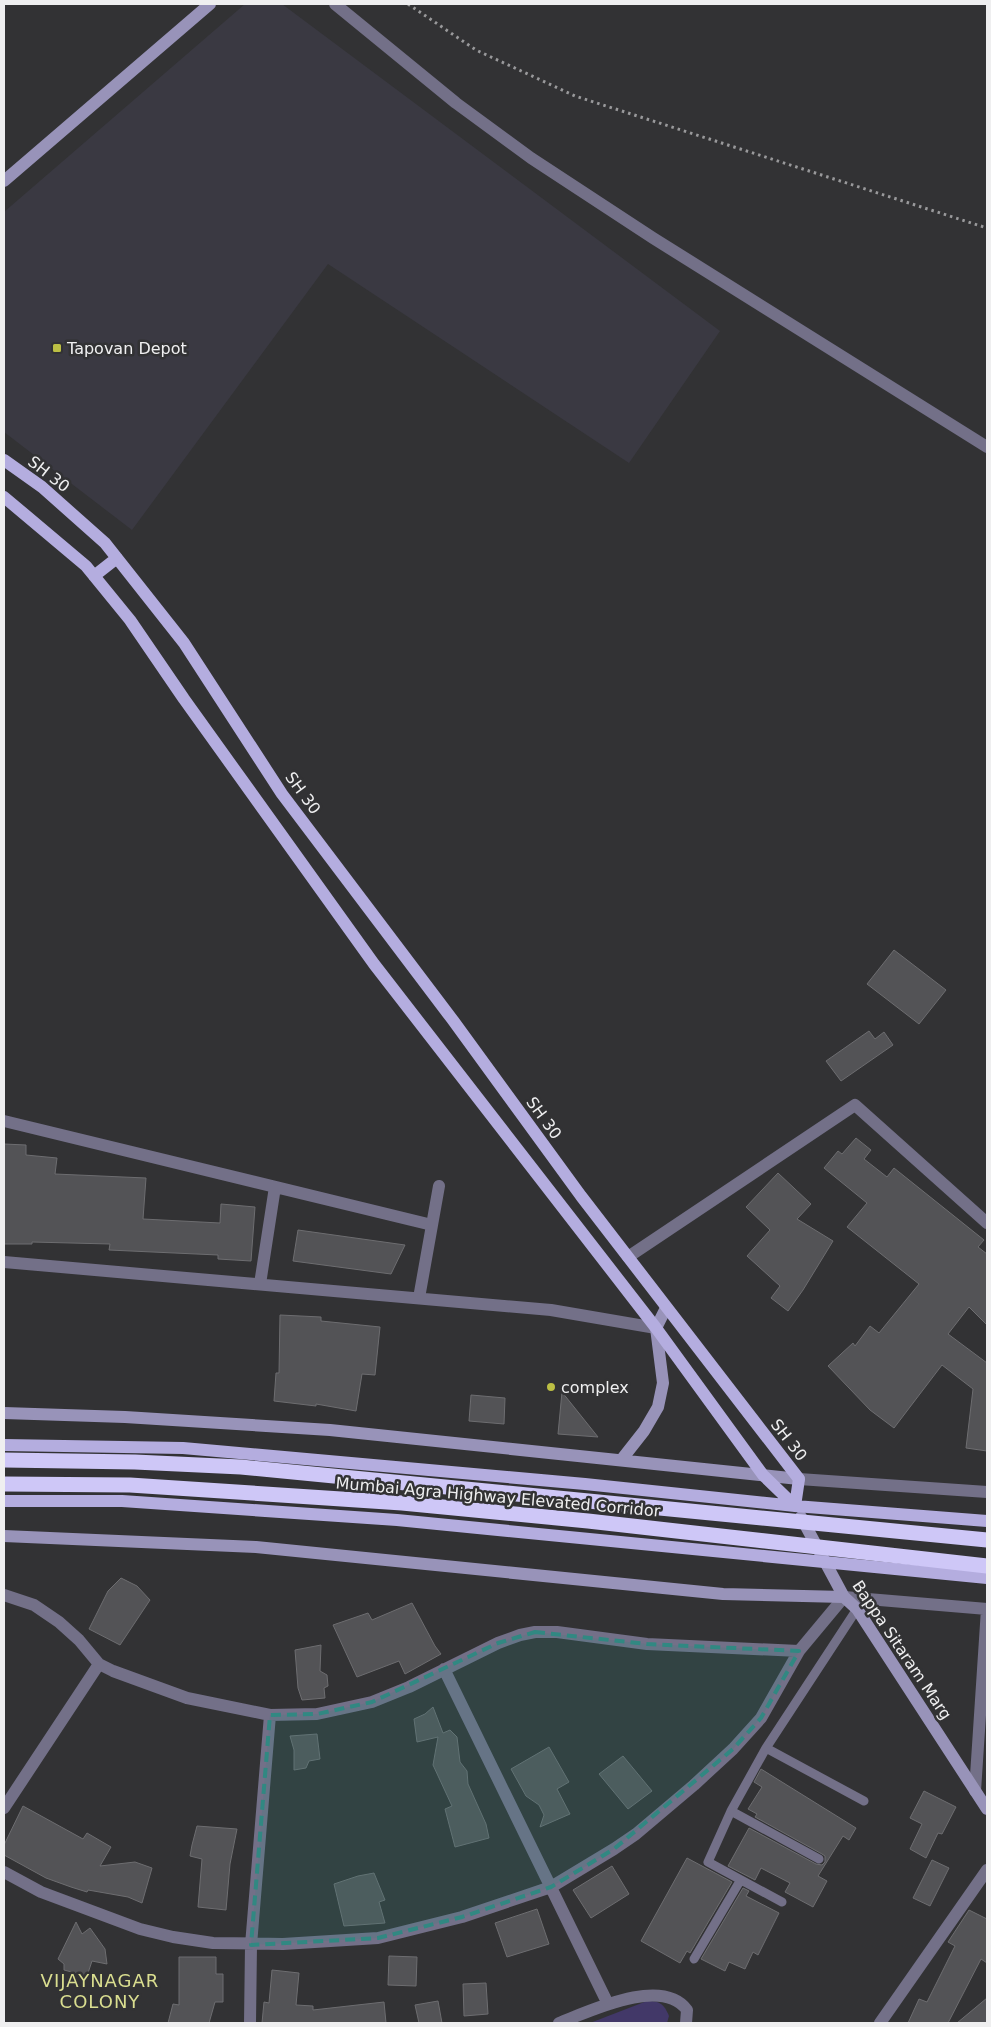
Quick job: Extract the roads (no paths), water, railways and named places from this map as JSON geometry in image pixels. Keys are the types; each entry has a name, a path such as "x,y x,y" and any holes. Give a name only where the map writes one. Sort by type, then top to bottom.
{"highway":[{"name":"Mumbai Agra Highway Elevated Corridor","path":"4,1460 135,1462 241,1467 987,1540"},
{"name":"Mumbai Agra Highway Elevated Corridor","path":"4,1484 130,1486 402,1503 588,1521 987,1566"}],"main road":[{"name":"SH 30","path":"4,460 42,487 105,543 184,642 282,794 452,1019 666,1308 799,1479 795,1506"},
{"path":"4,497 86,566 130,620 184,700 374,964 656,1328 763,1475 795,1506"},
{"path":"94,576 117,558"},
{"path":"4,1445 183,1448 585,1484 795,1506 987,1521"},
{"path":"4,1500 122,1501 397,1520 987,1578"}],"street":[{"path":"4,181 210,4"},
{"path":"335,4 456,103 531,158 653,238 987,447"},
{"path":"628,1257 854,1105 987,1223"},
{"path":"4,1121 432,1225"},
{"path":"260,1284 274,1186"},
{"path":"419,1298 439,1186"},
{"path":"4,1262 550,1310 656,1328"},
{"path":"622,1459 644,1431 658,1407 663,1383 656,1328 666,1308"},
{"path":"4,1413 125,1417 330,1430 799,1479 987,1492"},
{"name":"Bappa Sitaram Marg","path":"795,1506 844,1597 856,1609 987,1809"},
{"path":"4,1536 256,1547 723,1594 844,1597 987,1608 975,1791"},
{"path":"4,1595 34,1605 59,1622 79,1640 99,1664 113,1671 166,1692 187,1698 270,1714 317,1714 372,1702 409,1687 498,1643 534,1632 557,1632 648,1644 799,1651"},
{"path":"4,1872 41,1892 140,1929 173,1937 213,1943 251,1945 334,1942 378,1938 462,1917 551,1886 636,1834 716,1766 761,1718 799,1651 844,1597"},
{"path":"4,1808 99,1664"},
{"path":"444,1669 608,2004"},
{"path":"250,2023 251,1945 270,1714"},
{"path":"880,2023 987,1870"},
{"path":"559,2023 608,2004 647,1995 668,1996 683,2005 687,2010 686,2023"}],"lane":[{"path":"782,1902 708,1862 731,1811 766,1748 856,1609"},
{"path":"766,1748 864,1801"},
{"path":"731,1811 819,1859"},
{"path":"694,1959 740,1880"}],"place":[{"name":"Tapovan Depot","path":"57,348"},
{"name":"complex","path":"551,1387"}],"district":[{"name":"VIJAYNAGAR COLONY","path":"100,1990"}]}
